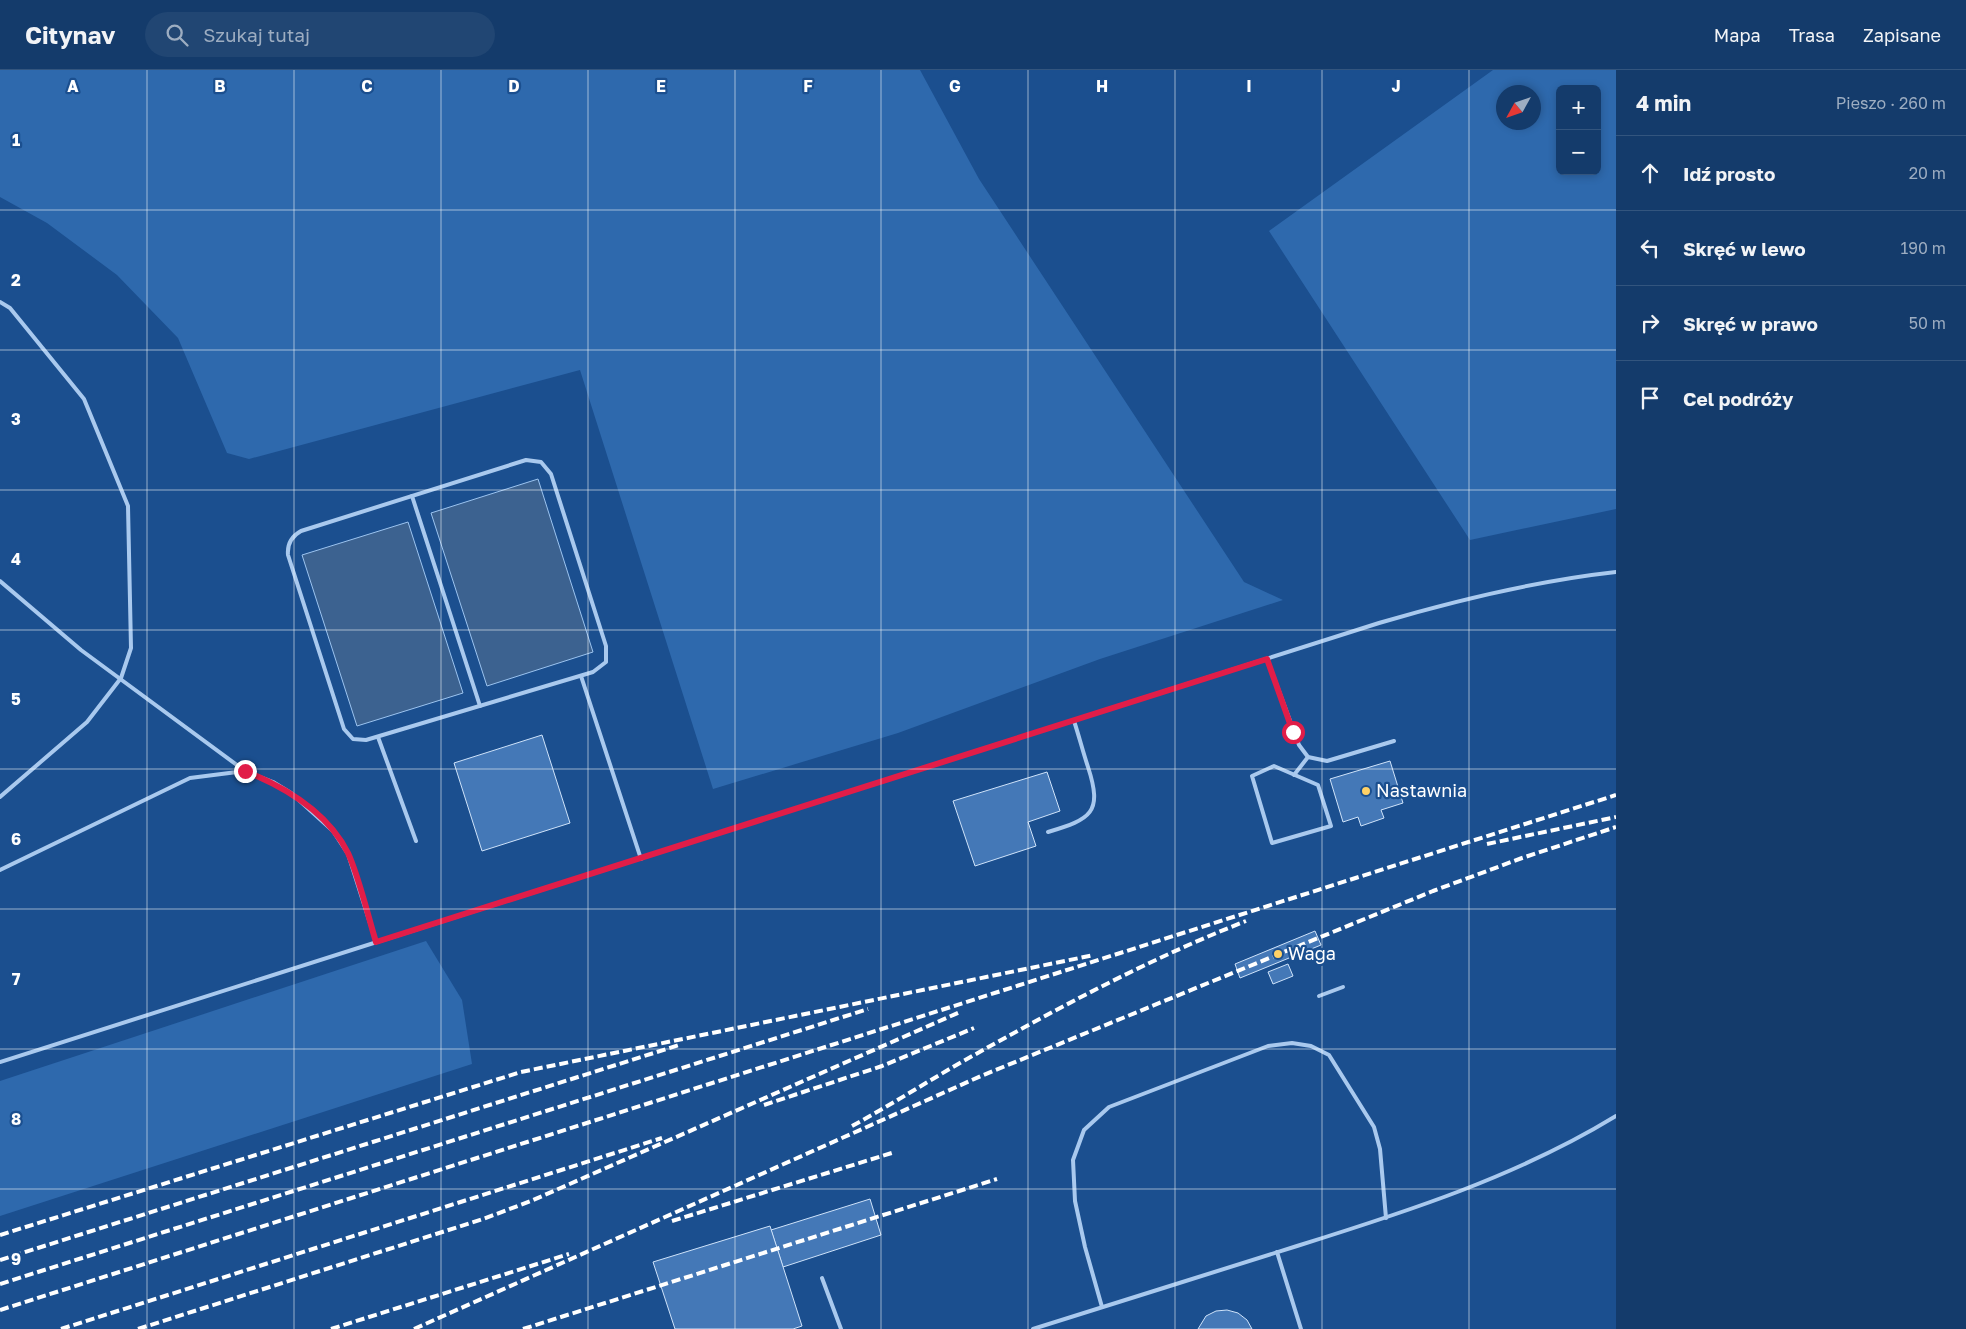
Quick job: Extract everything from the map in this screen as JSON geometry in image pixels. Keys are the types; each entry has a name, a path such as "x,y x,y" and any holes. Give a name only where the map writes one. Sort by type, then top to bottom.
{"lane":[{"path":"0,302 10,308 84,399 128,506 131,648 120,678 88,722 0,796"},
{"path":"526,460 534,460 547,467 552,474 608,655 606,662 600,669 378,736 359,741 353,739 344,729 287,548 295,535 301,531 412,496 526,460"},
{"path":"412,496 480,706"},
{"path":"0,1062 1379,623 1472,597 1569,577 1616,572"},
{"path":"0,581 81,650 245,771 273,782 292,793 333,831 348,854 376,942"},
{"path":"1267,659 1296,738 1308,757 1327,761 1394,741"},
{"path":"581,676 641,859"},
{"path":"1048,832 1073,824 1086,816 1094,805 1096,790 1074,721"},
{"path":"378,736 416,841"},
{"path":"1294,775 1308,757"},
{"path":"1274,766 1294,775 1318,785 1331,826 1272,843 1252,776 1274,766"},
{"path":"0,870 190,778 245,771"},
{"path":"1319,996 1343,986"},
{"path":"1102,1307 1084,1247 1075,1201 1073,1160 1084,1130 1109,1107 1268,1046 1292,1043 1312,1046 1329,1055 1374,1127 1380,1150 1386,1218"},
{"path":"1033,1329 1386,1218 1504,1173 1557,1149 1616,1116"},
{"path":"1278,1252 1301,1329"},
{"path":"822,1278 841,1329"}],"shaded area":[{"path":"0,70 920,70 979,179 1244,582 1283,600 1100,659 898,733 713,789 580,370 249,459 227,453 178,338 117,275 47,223 0,197"},
{"path":"1493,70 1616,70 1616,509 1470,540 1269,231"},
{"path":"538,479 593,652 487,686 431,513"},
{"path":"408,522 463,693 357,726 302,555"},
{"path":"426,941 462,1000 472,1064 0,1216 0,1081"}],"building":[{"path":"542,735 570,823 482,851 454,763"},
{"name":"Nastawnia","path":"1390,761 1403,803 1381,810 1384,818 1361,826 1358,817 1343,822 1330,779"},
{"path":"1047,772 1060,811 1028,822 1036,846 975,866 953,801"},
{"name":"Waga","path":"1315,931 1321,945 1240,978 1235,964"},
{"path":"1288,964 1293,976 1273,984 1268,972"},
{"path":"870,1199 881,1235 783,1267 771,1230"},
{"path":"770,1226 802,1326 793,1329 675,1329 653,1262"},
{"path":"1227,1310 1238,1313 1247,1320 1252,1329 1198,1329 1206,1316 1216,1311"}],"railway":[{"path":"0,1310 1616,795"},
{"path":"1487,844 1616,817"},
{"path":"414,1329 981,1076 1433,891 1522,858 1616,827"},
{"path":"852,1126 1035,1021 1174,951 1246,921"},
{"path":"0,1235 521,1072 1094,955"},
{"path":"0,1284 868,1009"},
{"path":"138,1329 483,1219 531,1201 960,1012"},
{"path":"764,1105 882,1066 974,1028"},
{"path":"0,1260 679,1045"},
{"path":"61,1329 662,1138"},
{"path":"672,1221 895,1152"},
{"path":"523,1329 997,1179"},
{"path":"331,1329 569,1254"}],"place":[{"name":"Nastawnia","path":"1366,791"},
{"name":"Waga","path":"1278,954"}],"route":[{"path":"245,771 273,782 292,793 333,831 348,854 376,942 1267,659 1293,732"}]}
